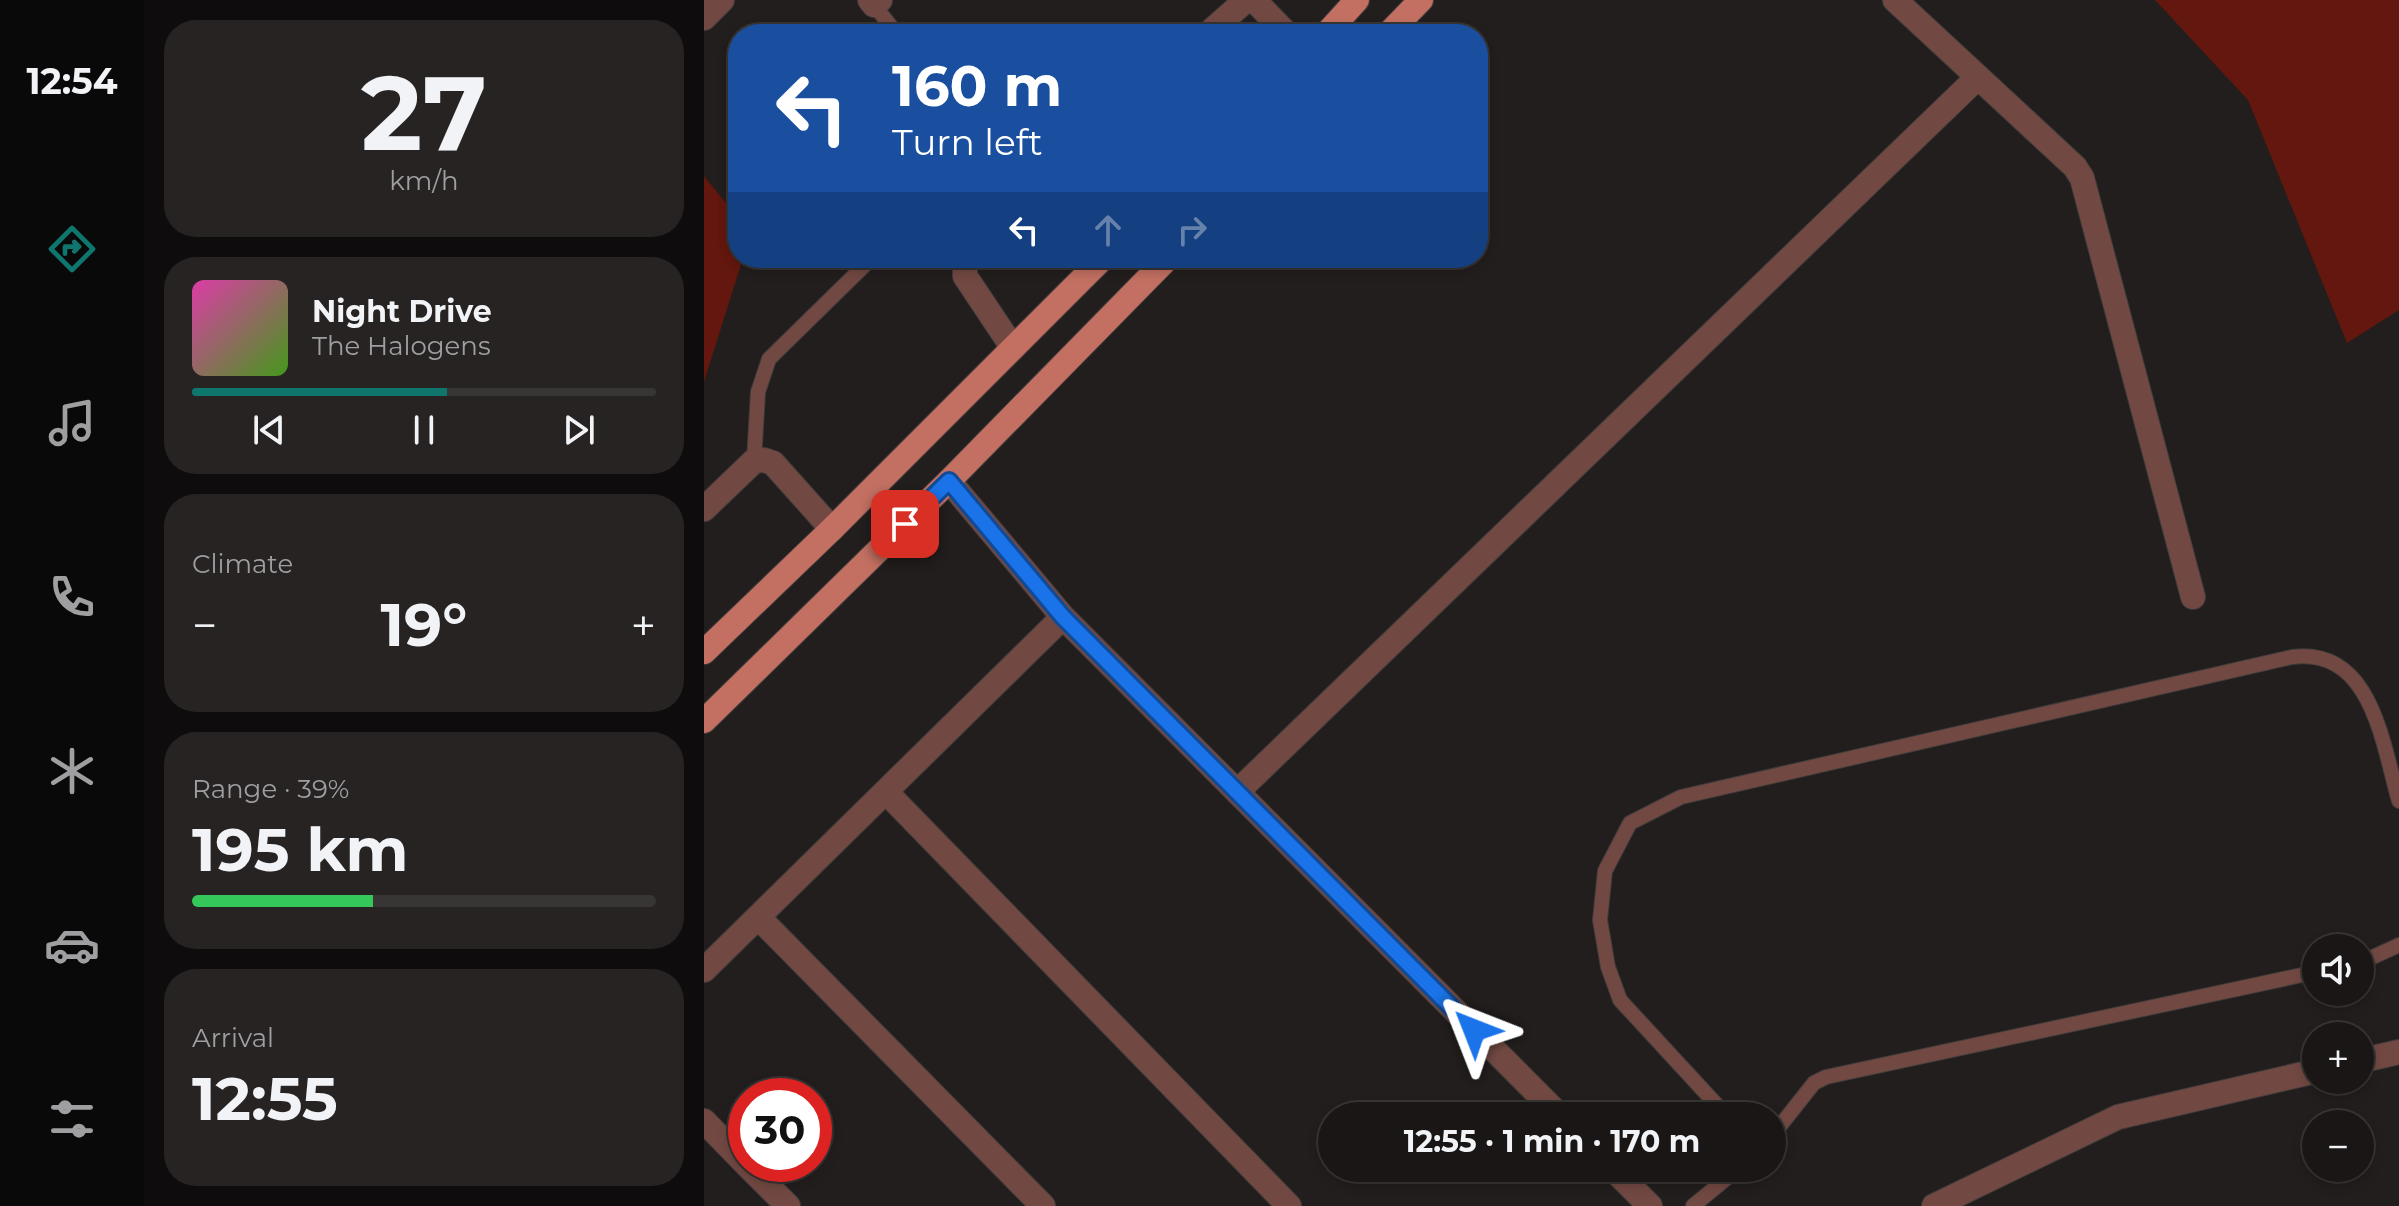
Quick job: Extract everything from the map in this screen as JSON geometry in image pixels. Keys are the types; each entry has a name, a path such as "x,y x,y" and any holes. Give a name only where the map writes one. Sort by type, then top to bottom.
{"main road":[{"path":"1335,24 1357,0"},
{"path":"1398,24 1421,0"},
{"path":"704,652 1093,268"},
{"path":"704,721 949,481 1158,268"}],"street":[{"path":"704,18 722,0"},
{"path":"1219,24 1246,0"},
{"path":"1254,0 1277,24"},
{"path":"1895,0 2075,167 2082,178 2193,597"},
{"path":"1237,792 1977,78"},
{"path":"965,268 965,276 1013,348"},
{"path":"704,509 754,461 764,460 773,463 832,529"},
{"path":"949,481 1063,617 1546,1102"},
{"path":"704,970 1063,617"},
{"path":"886,792 1289,1206"},
{"path":"758,917 1043,1206"},
{"path":"2374,1058 2399,1052"},
{"path":"1934,1206 2118,1117 2302,1074"},
{"path":"704,1121 728,1146"},
{"path":"764,1182 788,1206"},
{"path":"1626,1182 1650,1206"}],"lane":[{"path":"875,2 890,24"},
{"path":"754,461 758,392 769,359 862,268"},
{"path":"1714,1102 1620,1000 1608,967 1600,920 1605,871 1630,823 1681,797 2312,654 2352,675 2365,694 2399,801"},
{"path":"2374,957 2399,945"},
{"path":"1786,1118 1814,1083 1826,1077 2302,975"},
{"path":"1693,1206 1722,1182"}],"shaded area":[{"path":"2155,0 2399,0 2399,310 2347,343 2248,100"},
{"path":"704,176 728,206 728,268 740,268 704,382"}],"route":[{"path":"905,524 949,481 1063,617 1474,1030"}]}
